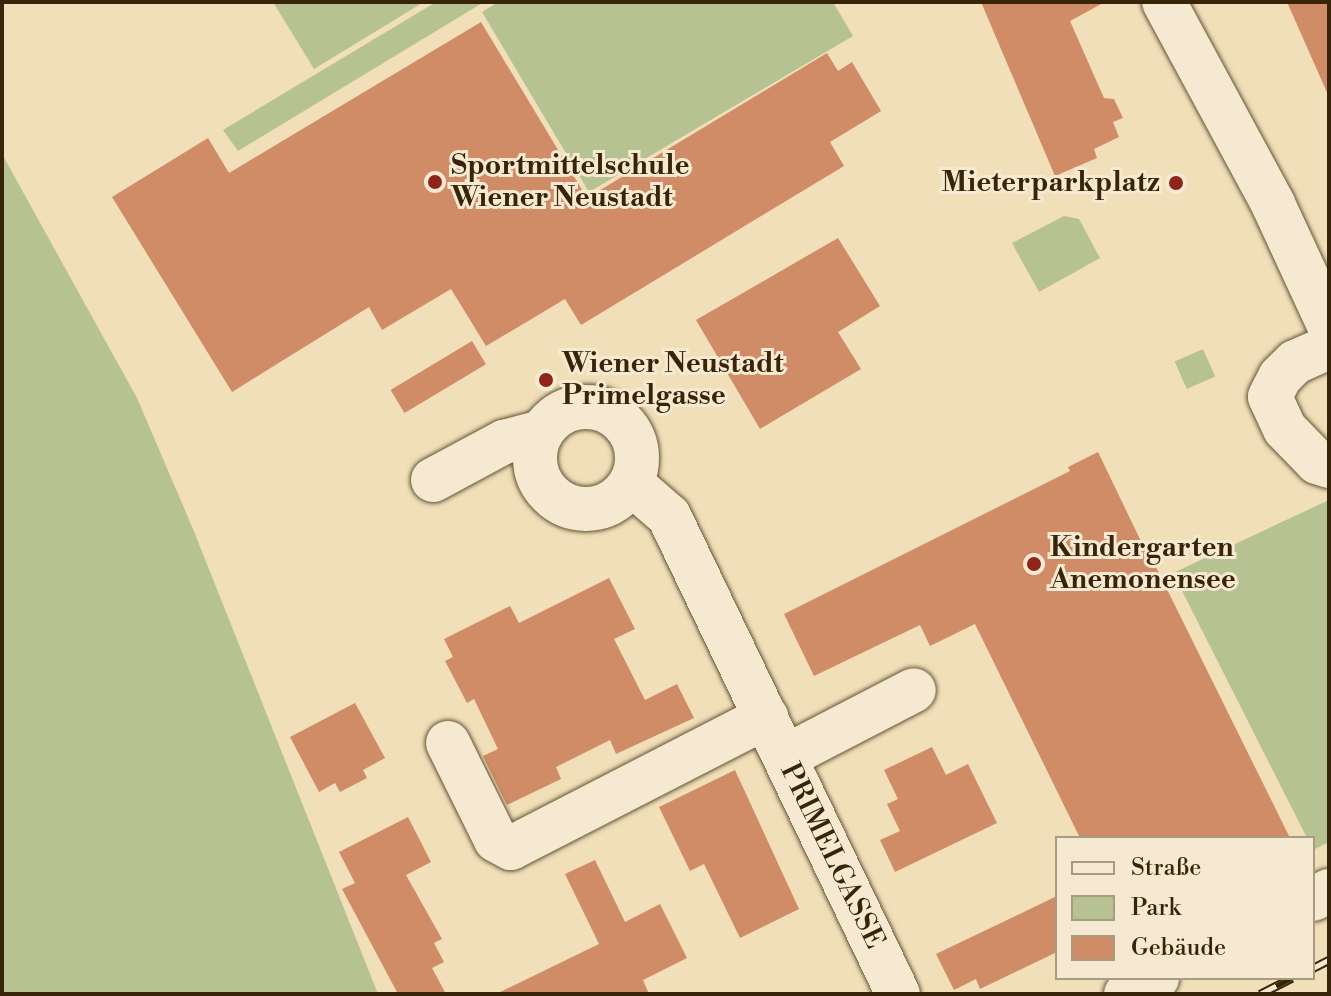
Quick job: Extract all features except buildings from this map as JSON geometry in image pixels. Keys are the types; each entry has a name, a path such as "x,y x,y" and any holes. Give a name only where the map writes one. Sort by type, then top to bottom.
{"street":[{"path":"1164,2 1273,204 1329,325"},
{"path":"1329,347 1295,362 1280,377 1270,397 1285,429 1317,462 1329,466"},
{"path":"433,480 504,442 541,432 560,413 586,406 612,413 631,432 638,458 632,484 613,503 587,511 560,504 541,485 534,459 541,432"},
{"name":"PRIMELGASSE","path":"632,484 669,516 898,994"},
{"path":"785,757 914,690"},
{"path":"448,743 496,840 511,848 766,717"},
{"path":"1126,994 1153,980"}],"green space":[{"path":"273,2 424,2 314,69"},
{"path":"436,2 484,2 238,151 223,130"},
{"path":"498,2 833,2 853,36 589,192 482,12"},
{"path":"2,154 137,398 193,529 378,994 2,994"},
{"path":"1064,216 1079,219 1100,258 1039,292 1012,243"},
{"path":"1203,349 1215,376 1187,389 1175,362"},
{"path":"1329,500 1329,842 1315,849 1315,836 1306,836 1173,573"}],"railway":[{"path":"1315,967 1329,960"},
{"path":"1260,994 1288,980"}],"place":[{"name":"Sportmittelschule Wiener Neustadt","path":"435,182"},
{"name":"Mieterparkplatz","path":"1176,183"},
{"name":"Wiener Neustadt Primelgasse","path":"546,380"},
{"name":"Kindergarten Anemonensee","path":"1034,564"}]}
